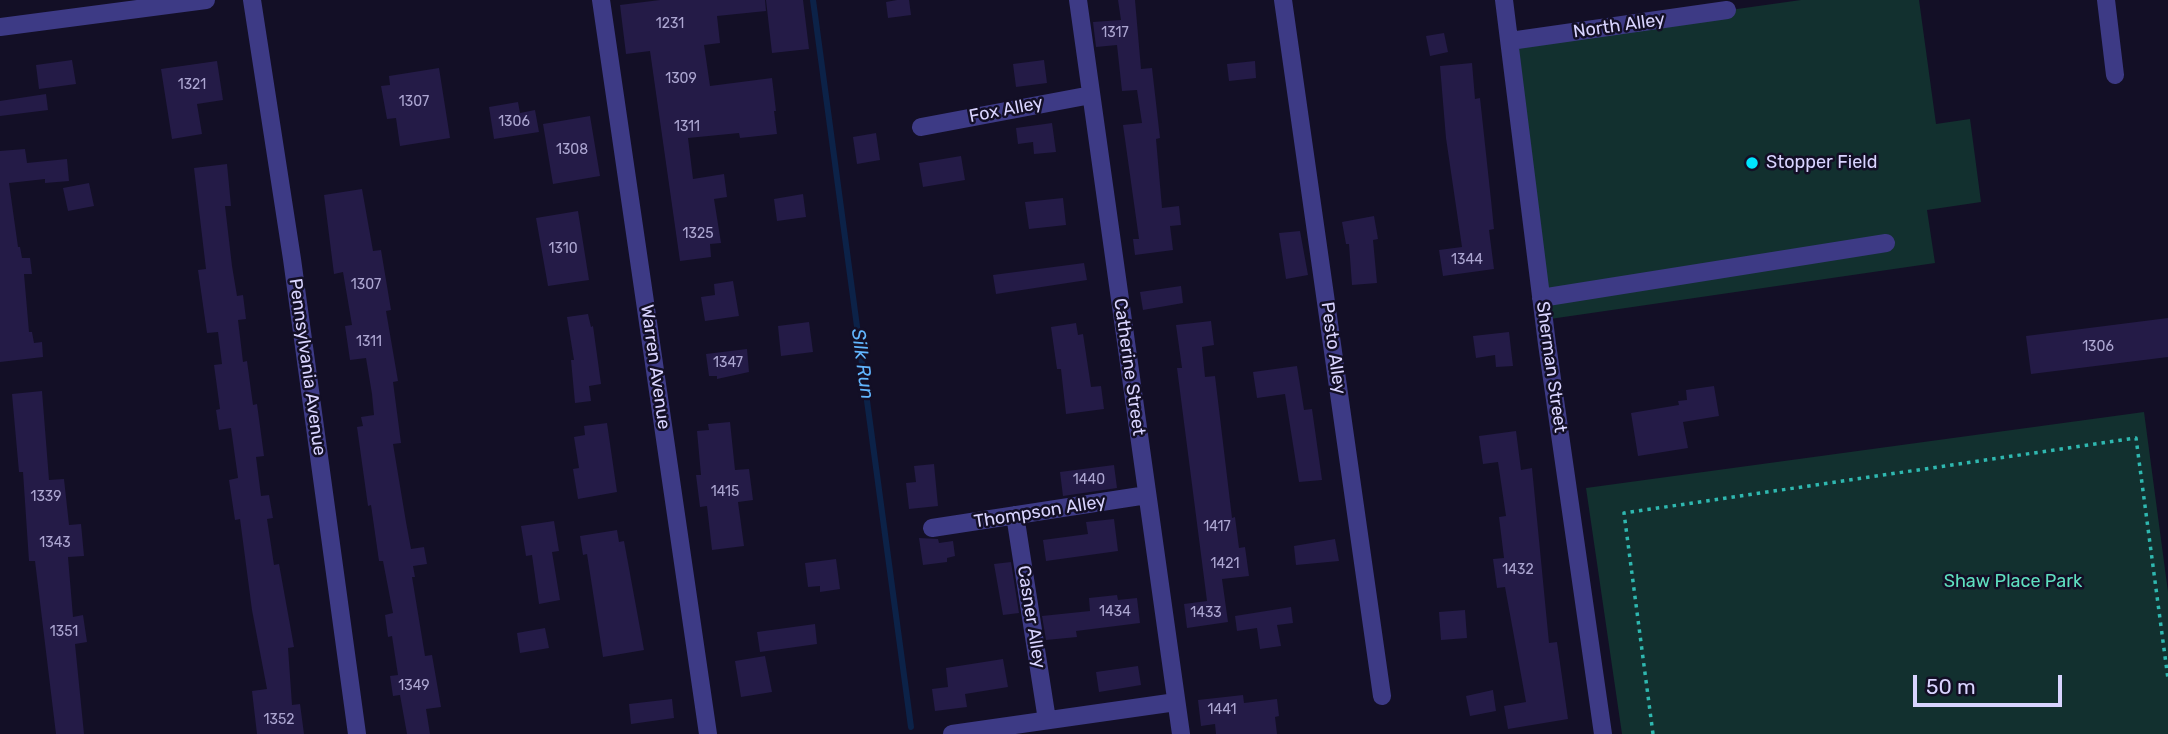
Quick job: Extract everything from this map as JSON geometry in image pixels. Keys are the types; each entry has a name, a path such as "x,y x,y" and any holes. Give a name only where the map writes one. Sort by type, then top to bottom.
{"street":[{"path":"0,27 206,0"},
{"name":"Pennsylvania Avenue","path":"252,0 292,259 357,734"},
{"name":"Warren Avenue","path":"601,0 708,734"},
{"name":"Catherine Street","path":"1078,0 1181,734"},
{"name":"Pesto Alley","path":"1283,0 1382,696"},
{"name":"Sherman Street","path":"1504,0 1541,298 1603,734"},
{"path":"2106,0 2115,75"},
{"name":"North Alley","path":"1510,41 1727,10"},
{"name":"Fox Alley","path":"921,127 1091,95"},
{"path":"1541,298 1886,243"},
{"name":"Thompson Alley","path":"932,528 1147,495"},
{"name":"Casner Alley","path":"1015,515 1047,720"},
{"path":"952,734 1176,702"}],"path":[{"path":"1653,734 1624,513 2136,438 2168,679"}],"green space":[{"name":"Stopper Field","path":"1801,0 1919,0 1936,124 1970,119 1981,202 1927,210 1935,263 1550,319 1510,41"},
{"name":"Shaw Place Park","path":"2144,412 2168,592 2168,734 1622,734 1586,488"}],"building":[{"path":"660,0 765,0 766,11 717,16 720,43 704,45 710,86 772,78 777,134 740,138 739,133 688,138 693,179 724,174 727,197 714,199 721,243 710,244 711,257 680,261 650,51 626,54 620,5"},
{"path":"766,0 803,0 809,49 772,53"},
{"path":"909,0 911,15 888,18 886,2"},
{"path":"1118,0 1135,0 1141,69 1152,68 1160,138 1156,139 1162,208 1179,206 1181,225 1170,226 1173,250 1135,255 1133,239 1139,239 1123,125 1142,123 1137,90 1122,91 1117,45 1096,47 1093,22 1121,20"},
{"path":"1444,33 1448,52 1430,56 1426,36"},
{"path":"72,60 76,84 39,89 36,65"},
{"path":"1044,60 1047,83 1016,87 1013,64"},
{"path":"217,61 223,100 197,104 202,134 172,139 161,69"},
{"path":"1255,61 1256,78 1229,81 1227,64"},
{"path":"1472,63 1475,99 1480,98 1491,200 1494,229 1489,230 1494,269 1443,276 1439,250 1462,247 1446,138 1440,66"},
{"path":"439,68 450,138 400,146 396,118 387,119 381,86 390,85 389,76"},
{"path":"46,94 48,110 0,116 0,101"},
{"path":"518,102 520,113 535,110 539,132 494,139 489,107"},
{"path":"590,116 600,176 553,184 543,124"},
{"path":"1052,123 1056,152 1034,154 1033,142 1018,144 1016,128"},
{"path":"876,133 880,160 857,164 853,137"},
{"path":"25,149 27,163 67,159 69,181 45,183 45,179 9,183 18,247 22,258 30,258 32,274 24,274 29,332 32,332 34,343 42,342 43,357 0,362 0,151"},
{"path":"961,156 965,180 923,187 919,163"},
{"path":"227,164 231,206 225,206 232,266 237,296 243,295 246,319 238,320 243,362 247,361 253,405 257,404 264,456 256,457 261,496 269,495 273,518 267,519 274,565 279,564 294,647 288,648 292,705 300,704 304,734 257,734 252,691 267,689 252,610 240,519 235,520 229,480 238,478 231,428 219,430 216,410 220,409 214,365 222,364 218,332 207,333 198,270 206,269 194,168"},
{"path":"89,183 94,206 68,211 63,188"},
{"path":"362,189 373,251 381,250 391,310 386,311 398,381 393,382 401,443 393,444 406,522 411,549 424,547 427,564 413,566 415,577 412,577 425,656 432,655 441,707 426,709 430,734 407,734 400,695 393,696 390,676 398,675 392,636 388,637 385,615 393,613 383,561 379,561 371,505 368,506 357,427 363,426 361,417 374,415 372,394 366,358 350,360 345,326 352,325 343,272 334,274 324,195"},
{"path":"803,194 806,217 777,221 774,199"},
{"path":"1063,198 1066,225 1029,229 1025,202"},
{"path":"578,211 589,280 548,286 536,218"},
{"path":"1374,216 1378,239 1373,240 1377,283 1352,285 1349,244 1346,244 1342,222"},
{"path":"1300,231 1308,275 1286,279 1279,233"},
{"path":"1084,263 1087,280 996,294 993,275"},
{"path":"733,281 739,316 705,321 701,297 715,295 714,284"},
{"path":"1181,286 1183,303 1143,310 1140,292"},
{"path":"588,314 591,327 593,326 601,384 589,386 591,401 575,403 571,360 574,360 567,317"},
{"path":"2168,318 2168,357 2031,374 2026,336"},
{"path":"1211,321 1214,345 1202,347 1205,377 1215,376 1232,518 1235,517 1239,548 1245,547 1249,576 1222,579 1228,622 1187,628 1184,604 1207,601 1177,368 1182,368 1176,325"},
{"path":"809,322 813,352 781,356 778,326"},
{"path":"1076,323 1078,335 1083,334 1091,387 1101,386 1104,409 1066,414 1061,369 1057,369 1051,327"},
{"path":"1509,332 1513,366 1496,367 1495,355 1476,358 1473,336"},
{"path":"747,349 749,372 717,379 717,376 709,376 706,354"},
{"path":"1297,366 1304,410 1312,409 1322,480 1299,482 1285,394 1257,398 1253,372"},
{"path":"1714,386 1719,416 1683,422 1688,448 1638,456 1631,413 1679,405 1678,401 1687,400 1686,390"},
{"path":"42,391 49,480 64,479 69,525 81,524 84,556 68,557 73,617 83,615 87,642 75,644 84,734 56,734 35,561 29,561 23,472 19,472 12,394"},
{"path":"730,422 735,470 749,469 753,500 738,502 744,546 712,550 707,506 700,507 696,475 701,475 697,431 709,430 708,424"},
{"path":"607,423 617,492 578,499 573,469 579,468 574,437 585,435 584,426"},
{"path":"1516,431 1521,470 1532,468 1549,643 1557,642 1568,719 1508,729 1504,706 1526,702 1505,587 1497,588 1493,559 1504,558 1499,517 1506,516 1498,462 1483,464 1479,436"},
{"path":"934,464 938,506 909,509 906,483 916,482 914,466"},
{"path":"1114,465 1117,488 1063,496 1060,472"},
{"path":"1114,519 1118,551 1046,561 1043,540 1088,534 1086,522"},
{"path":"554,521 559,551 552,552 560,600 539,604 532,555 526,556 521,526"},
{"path":"617,530 619,542 624,541 644,650 603,657 587,554 583,555 580,536"},
{"path":"919,538 938,539 939,543 953,541 955,556 947,558 947,562 923,565"},
{"path":"1335,539 1339,561 1296,565 1294,546"},
{"path":"836,559 840,589 820,592 820,586 808,587 805,563"},
{"path":"1011,562 1019,613 1003,615 994,564"},
{"path":"1117,595 1118,600 1137,598 1140,623 1076,631 1077,637 1046,640 1042,616 1090,611 1089,598"},
{"path":"1291,607 1293,623 1277,625 1281,646 1260,649 1257,628 1237,631 1235,616"},
{"path":"1465,610 1467,638 1441,640 1439,612"},
{"path":"815,624 817,644 760,652 757,632"},
{"path":"545,628 549,648 520,653 517,633"},
{"path":"765,656 772,692 741,697 735,661"},
{"path":"1003,659 1008,687 965,694 967,707 935,711 932,689 948,687 946,668"},
{"path":"1138,666 1141,685 1099,692 1096,672"},
{"path":"1493,690 1496,711 1470,716 1466,696"},
{"path":"1243,695 1244,703 1277,699 1277,734 1216,734 1215,724 1201,726 1198,700"},
{"path":"672,699 674,718 631,724 629,704"}],"waterway":[{"name":"Silk Run","path":"813,0 911,727"}],"place":[{"name":"Stopper Field","path":"1752,163"}]}
